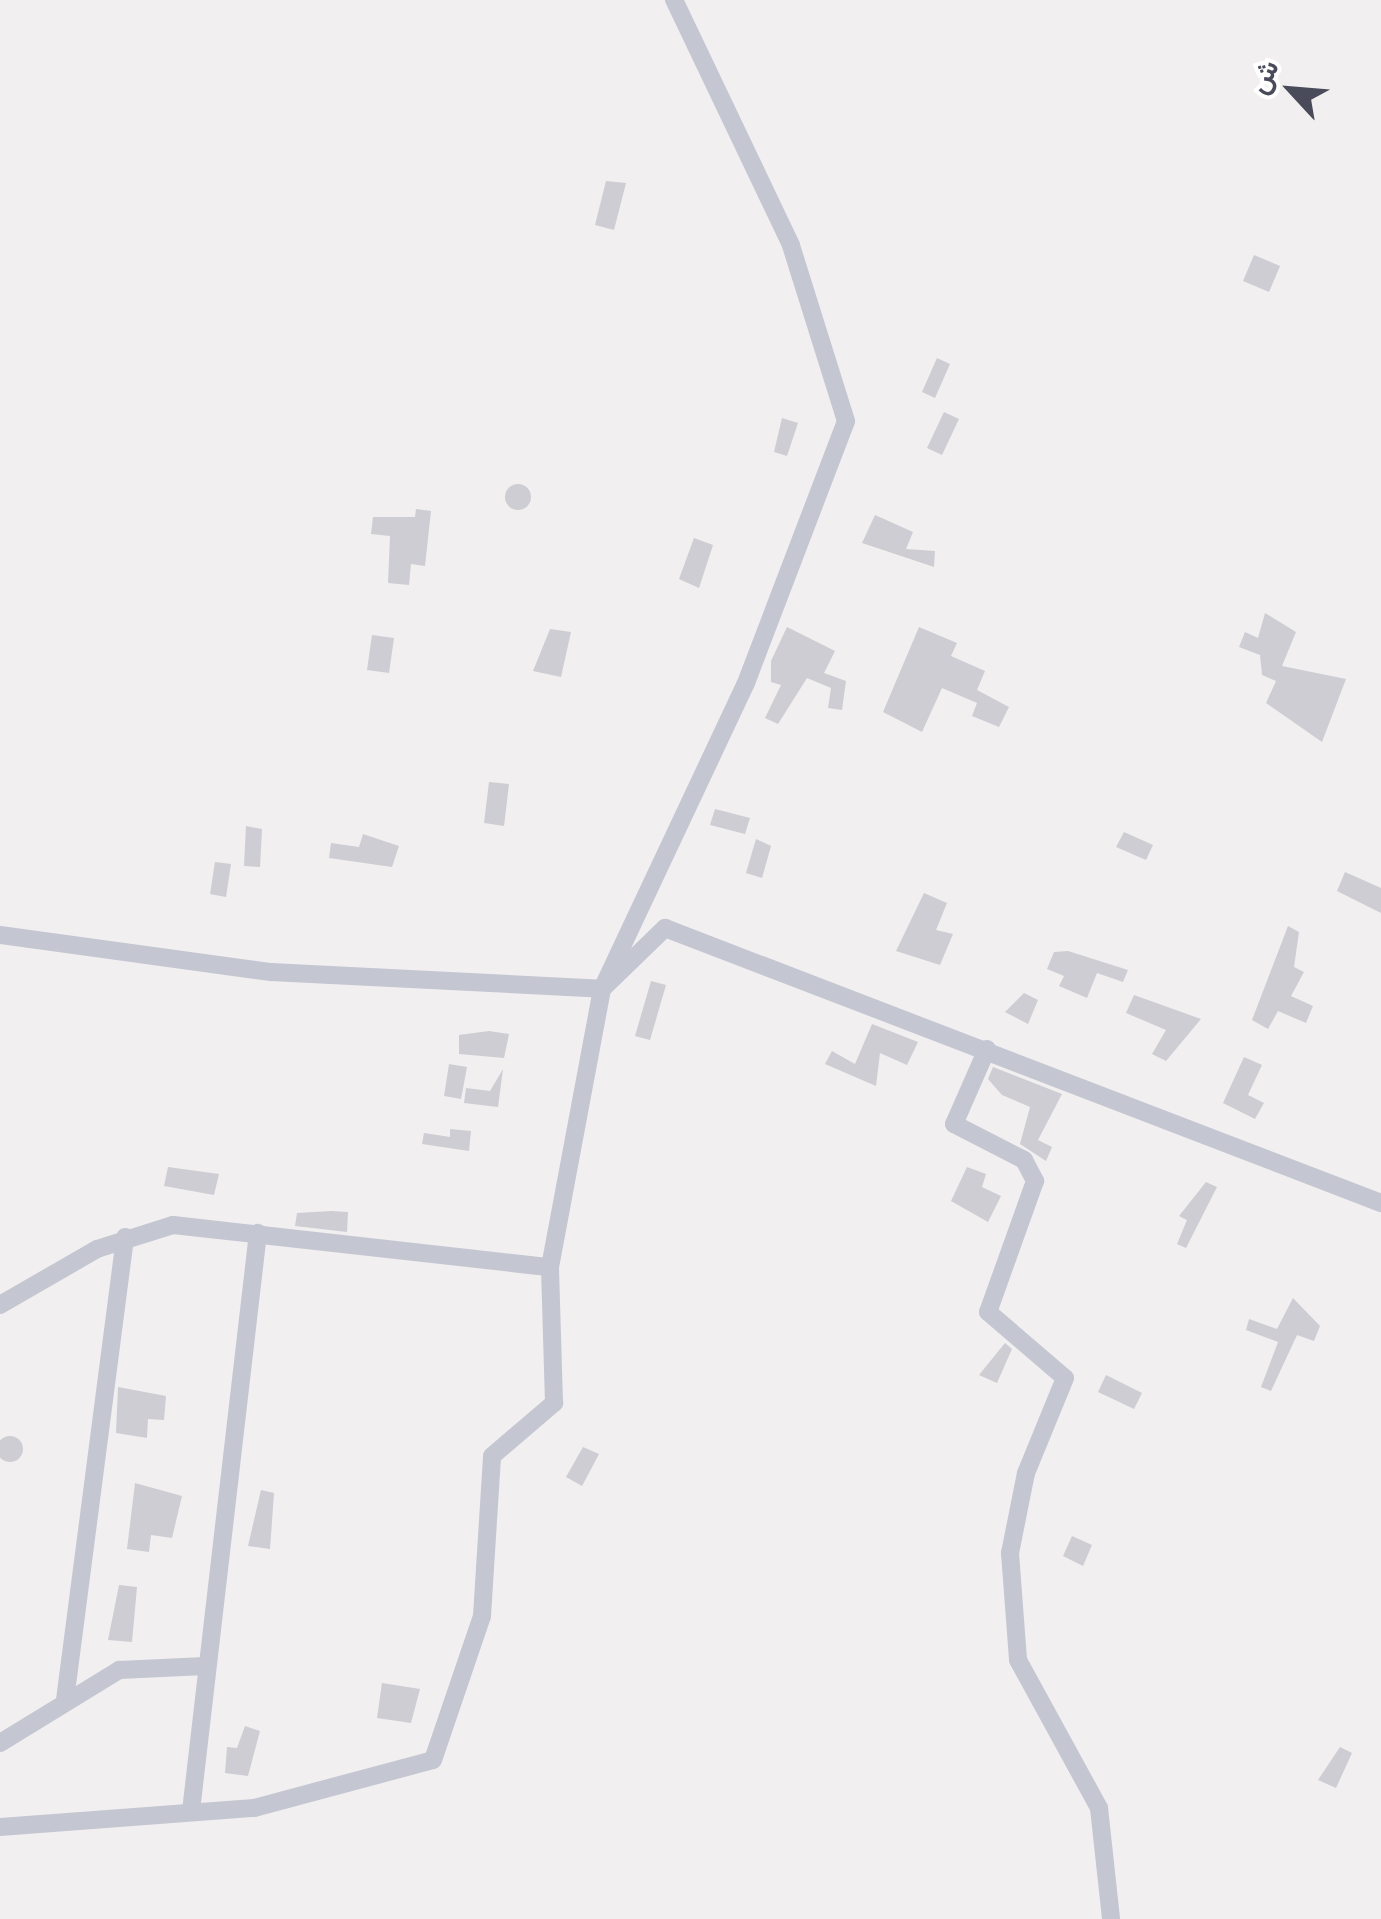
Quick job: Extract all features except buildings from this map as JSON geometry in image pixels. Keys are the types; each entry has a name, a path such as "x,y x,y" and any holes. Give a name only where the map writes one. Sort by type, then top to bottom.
{"street":[{"path":"0,1827 254,1808 434,1760 482,1616 492,1456 554,1402 550,1267 602,989 746,683 846,421 792,245 674,0"},
{"path":"0,935 271,972 602,989 665,928 1381,1202"},
{"path":"987,1049 954,1124 1024,1160 1035,1182 988,1312 1065,1378 1026,1474 1010,1553 1018,1660 1099,1808 1111,1919"},
{"path":"0,1305 125,1237 174,1225 550,1267"},
{"path":"191,1812 258,1233"},
{"path":"65,1700 125,1237"},
{"path":"0,1743 119,1670 205,1666"}]}
